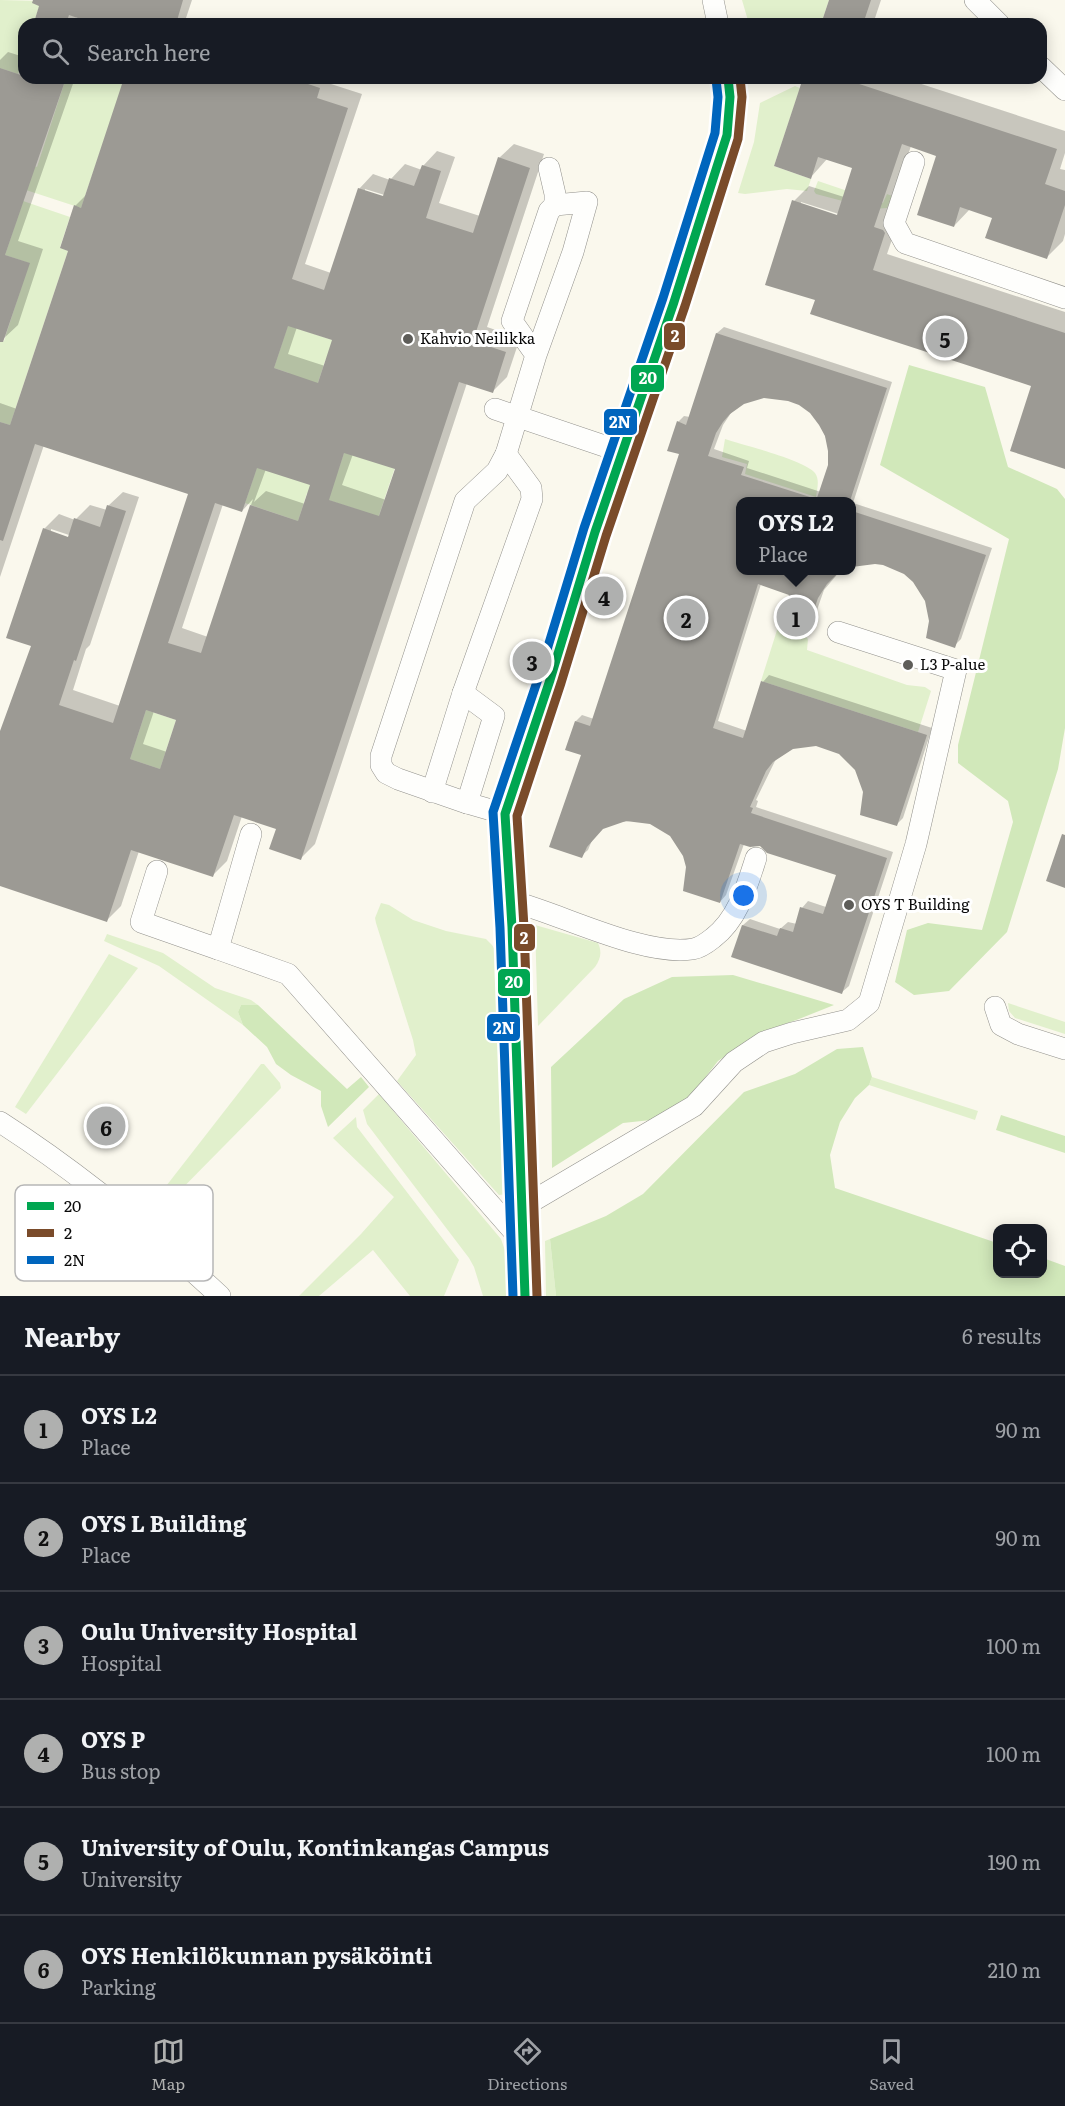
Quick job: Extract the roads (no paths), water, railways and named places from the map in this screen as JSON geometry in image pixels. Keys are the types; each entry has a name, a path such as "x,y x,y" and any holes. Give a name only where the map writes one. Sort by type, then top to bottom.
{"street":[{"path":"713,0 717,18"},
{"path":"975,0 993,18"},
{"path":"1047,73 1065,90"},
{"path":"525,1296 511,901 505,814 550,680 591,543 677,293 727,135 729,84"},
{"path":"914,162 894,223 905,243 1065,298"},
{"path":"549,168 555,205"},
{"path":"505,814 432,792 386,773 381,765 381,756 465,501 497,471 506,454 536,355 573,252 587,202 555,205 549,211 512,321 536,355"},
{"path":"495,409 622,452"},
{"path":"432,792 463,693 532,499 531,488 506,454"},
{"path":"522,1199 536,1199 694,1106 734,1062 764,1042 848,1020 869,1003 916,844 956,670 838,632"},
{"path":"463,693 494,716 467,803"},
{"path":"218,949 251,834"},
{"path":"511,901 632,942 664,949 695,949 714,938 729,921 742,900 756,858"},
{"path":"157,871 141,922 288,974 523,1242"},
{"path":"995,1007 1001,1025 1018,1034 1065,1049"},
{"path":"0,1122 33,1143 87,1185"},
{"path":"204,1281 220,1296"}],"place":[{"name":"University of Oulu, Kontinkangas Campus","path":"945,338"},
{"name":"Kahvio Neilikka","path":"408,339"},
{"name":"OYS P","path":"604,596"},
{"name":"OYS L2","path":"796,617"},
{"name":"OYS L Building","path":"686,618"},
{"name":"Oulu University Hospital","path":"532,661"},
{"name":"L3 P-alue","path":"908,665"},
{"name":"OYS T Building","path":"849,905"},
{"name":"OYS Henkilökunnan pysäköinti","path":"106,1126"}]}
